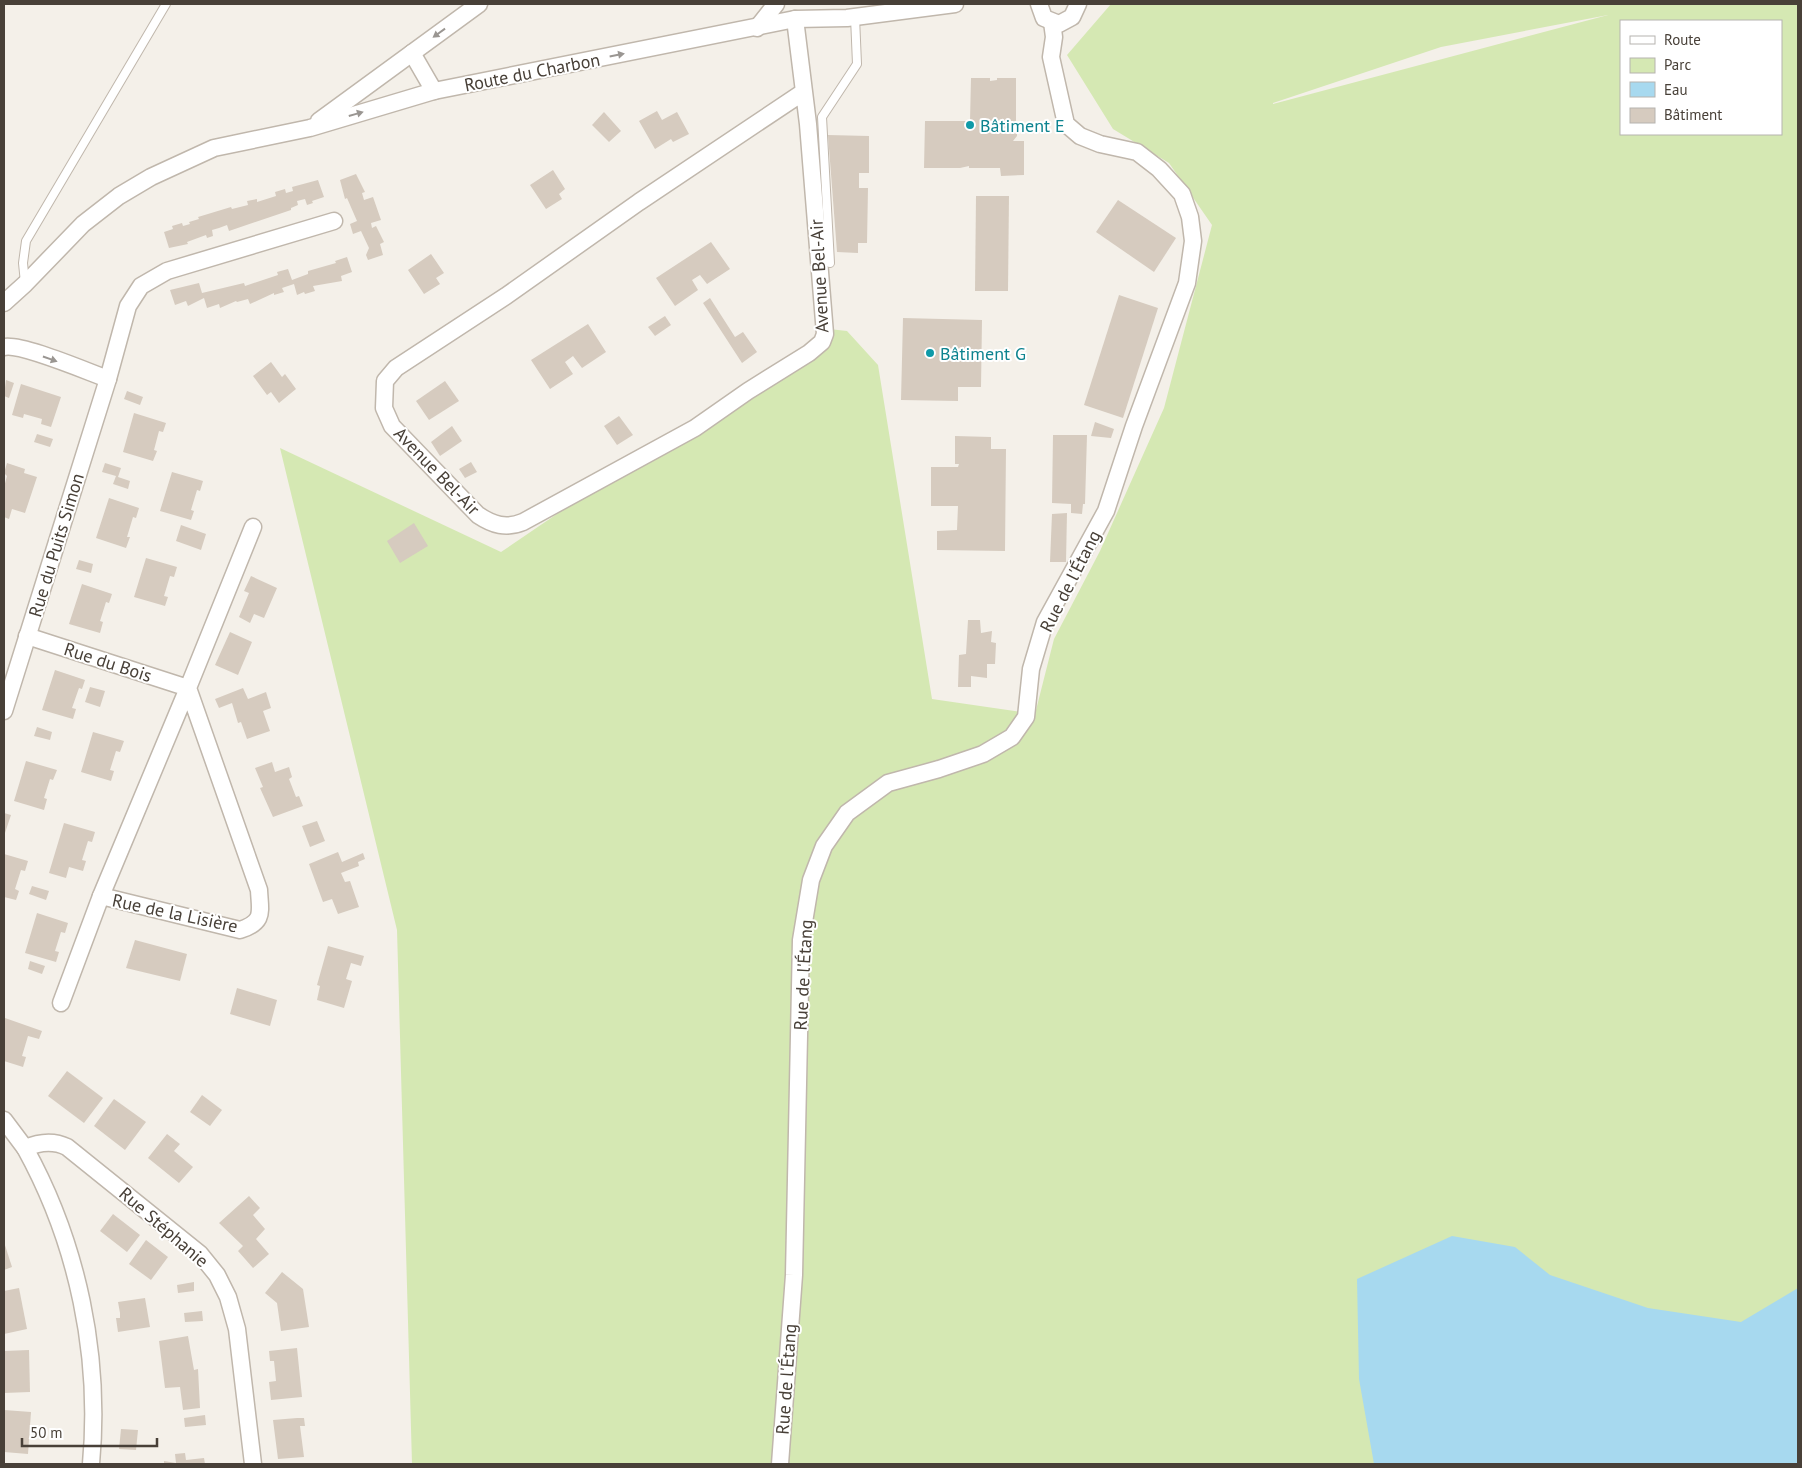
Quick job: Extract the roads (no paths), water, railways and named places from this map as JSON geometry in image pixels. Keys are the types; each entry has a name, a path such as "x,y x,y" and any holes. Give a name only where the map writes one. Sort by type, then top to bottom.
{"street":[{"name":"Route du Charbon","path":"310,128 478,4"},
{"path":"757,28 776,4"},
{"name":"Route du Charbon","path":"4,303 26,284 83,224 119,196 151,176 214,148 310,128 434,92 795,19 955,4"},
{"path":"1038,4 1044,18 1052,22 1066,22 1076,11 1078,4"},
{"name":"Avenue Bel-Air","path":"795,19 801,56 802,93 808,133 824,334 822,342 809,353 748,391 695,428 523,522 512,527 500,526 488,522 478,515 392,426 384,408 383,393 385,381 396,368 506,296 639,202 802,93"},
{"name":"Rue de l'Étang","path":"780,1464 794,1276 802,940 811,880 824,846 847,813 888,784 939,770 983,754 1012,737 1026,717 1031,669 1045,622 1106,511 1134,426 1187,283 1193,240 1190,217 1182,194 1159,169 1137,152 1100,144 1080,136 1066,124 1051,57 1054,37 1052,22"},
{"path":"412,53 434,92"},
{"name":"Rue du Puits Simon","path":"4,712 108,379 128,306 141,286 167,271 334,221"},
{"path":"4,347 9,346 24,350 108,379"},
{"name":"Rue de la Lisière","path":"188,688 259,890 260,914 258,922 240,930 101,896 253,527"},
{"name":"Rue du Bois","path":"27,636 188,688"},
{"path":"61,1003 101,896"},
{"path":"4,1120 24,1148 40,1176 71,1260 89,1338 94,1426 91,1464"},
{"name":"Rue Stéphanie","path":"24,1148 47,1142 58,1143 67,1147 200,1254 217,1275 228,1297 238,1329 253,1464"}],"lane":[{"path":"26,284 23,262 26,241 166,4"},
{"path":"830,263 822,117 857,64 847,13"}],"water":[{"path":"1452,1236 1515,1247 1550,1275 1648,1308 1741,1322 1798,1288 1798,1464 1374,1464 1359,1379 1357,1279"}],"place":[{"name":"Bâtiment E","path":"970,125"},
{"name":"Bâtiment G","path":"930,353"}]}
